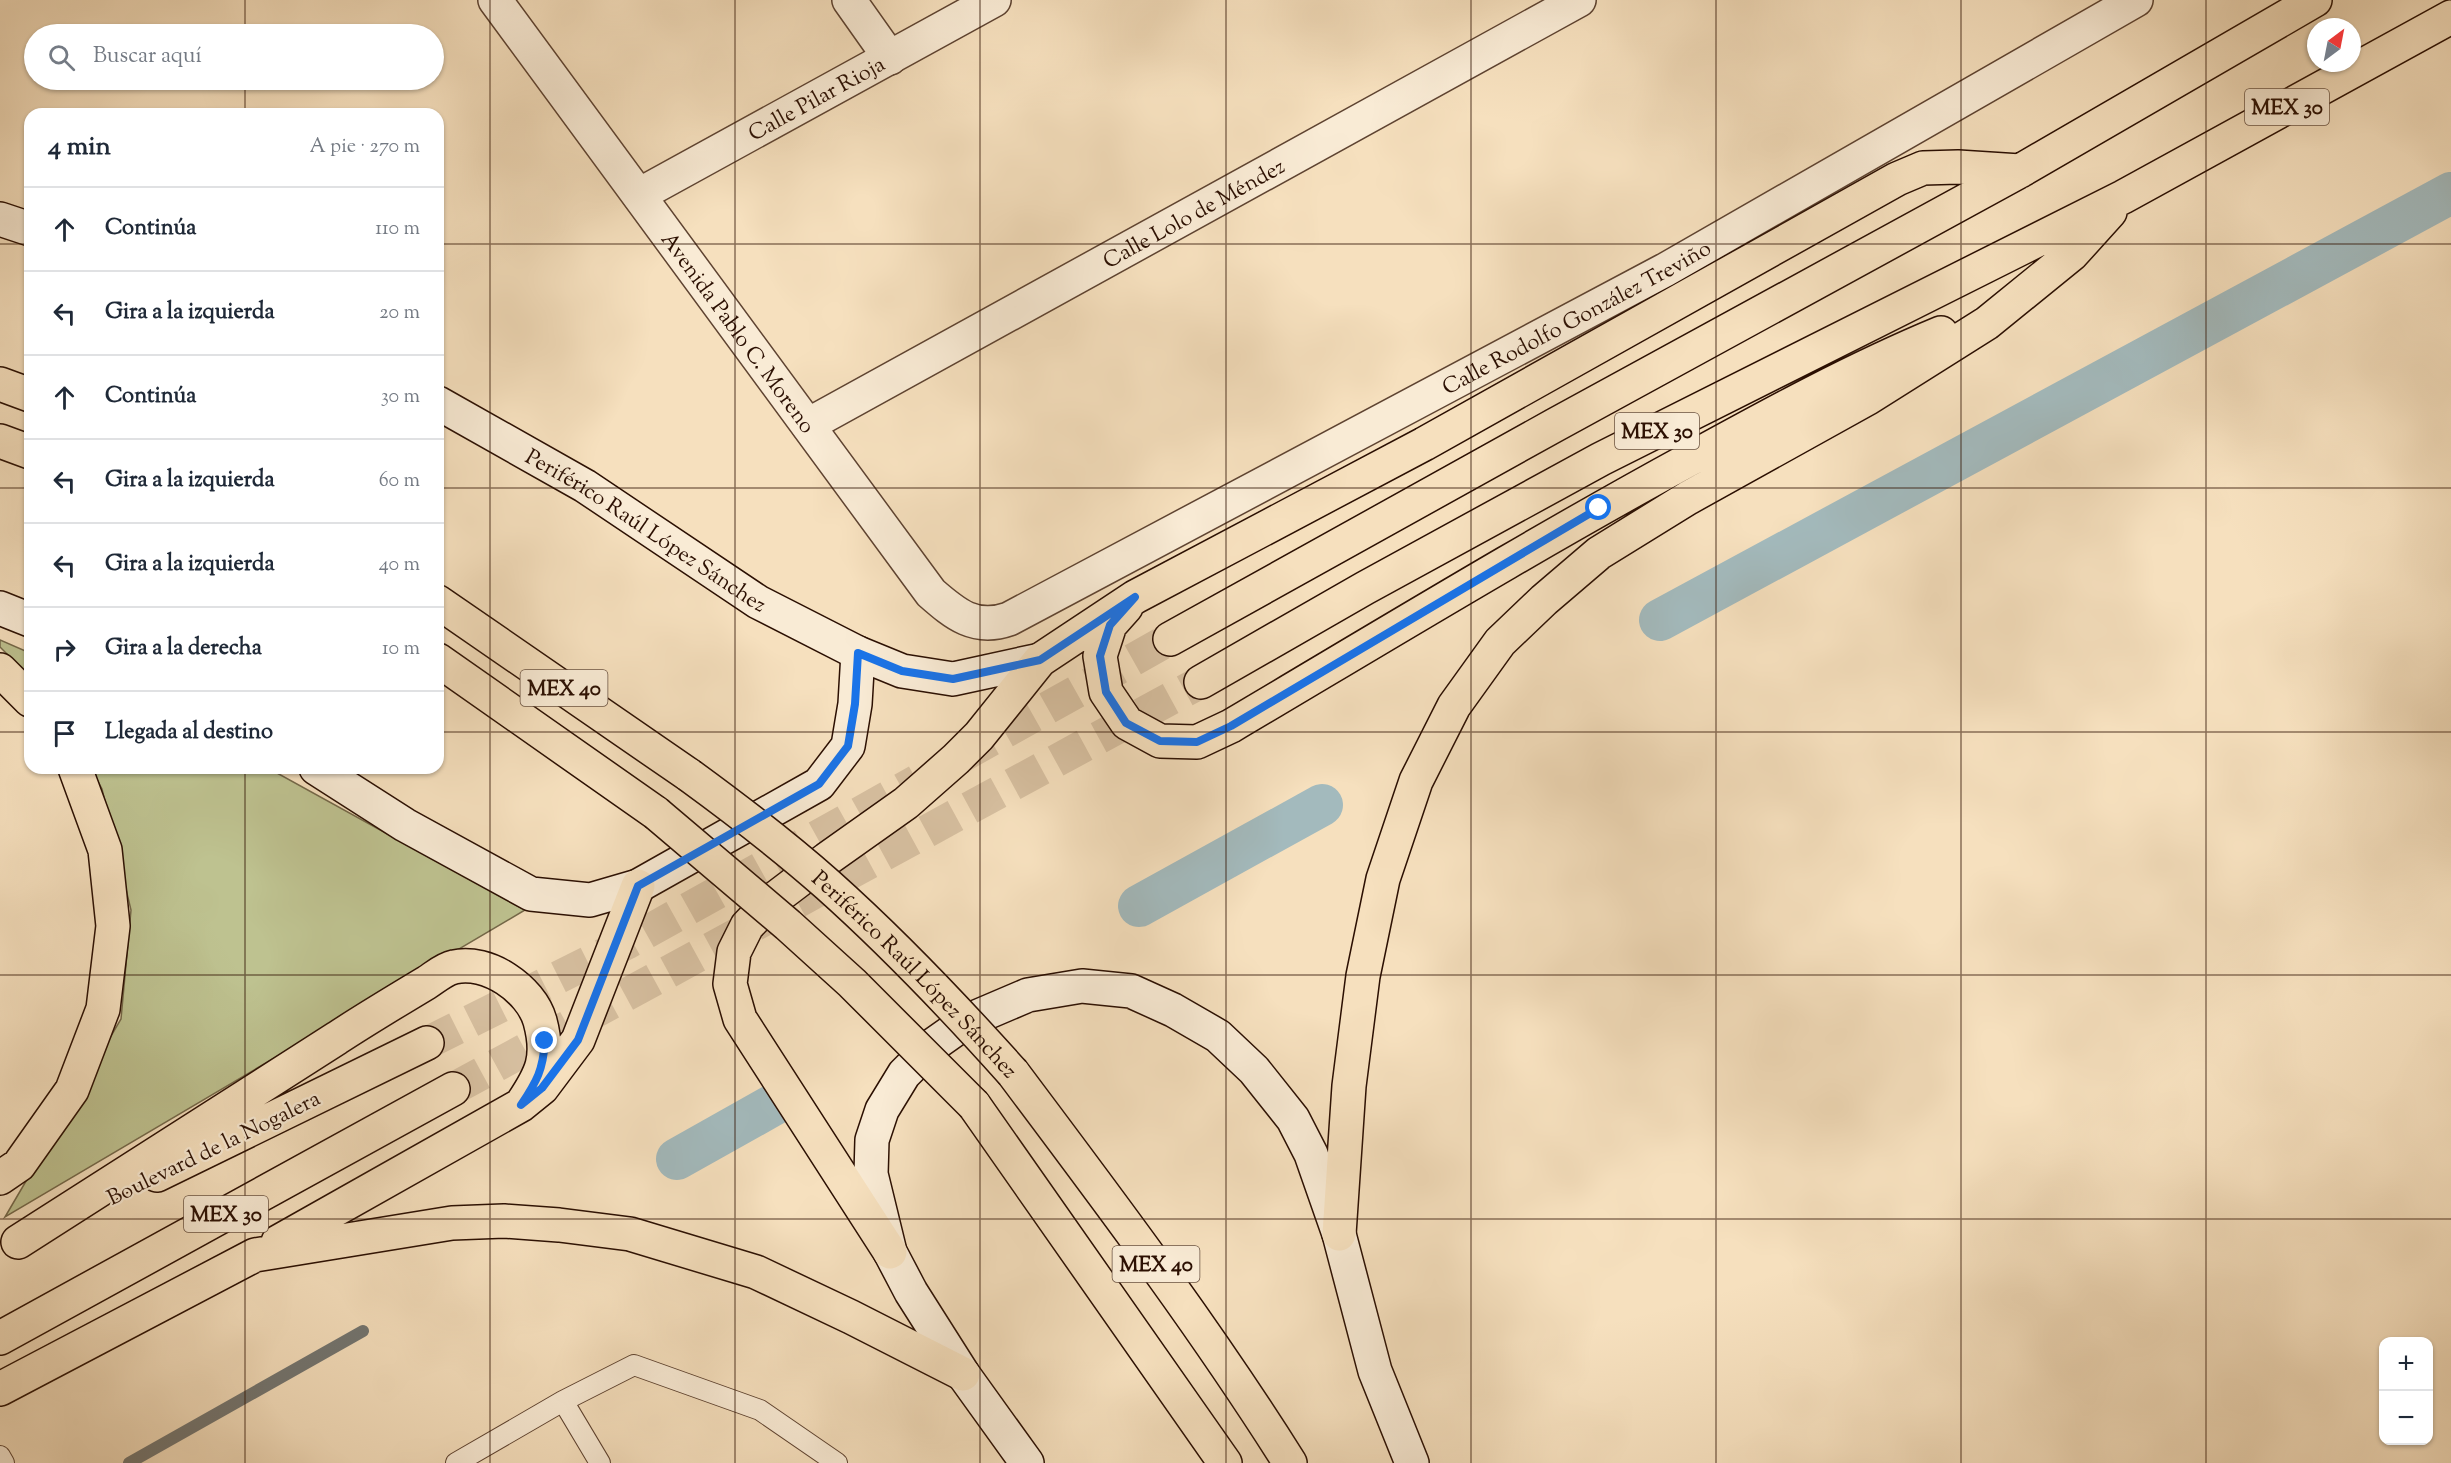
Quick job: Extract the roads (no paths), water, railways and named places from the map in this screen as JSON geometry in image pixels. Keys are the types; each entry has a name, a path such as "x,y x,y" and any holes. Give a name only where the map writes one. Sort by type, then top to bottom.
{"main road":[{"name":"MEX 30","path":"1170,639 1545,430 2020,171 2302,3"},
{"name":"MEX 30","path":"1200,681 1601,459 2123,197 2451,17"},
{"path":"890,1252 740,1019 730,984 734,952 747,926 769,903 906,803 957,759 979,736 1040,660 1135,597 1424,444 1897,179 1923,168 1958,167 2020,171"},
{"path":"1339,1234 1349,1086 1363,976 1383,879 1416,781 1454,706 1500,642 1544,600 1599,553 1688,498 1868,398 1987,323 2072,254 2123,197"},
{"path":"1135,597 1110,625 1106,635 1100,656 1106,692 1126,723 1160,741 1197,742 1231,726 1599,508 1774,413 1876,361 1946,331 1987,323"},
{"path":"0,384 24,393"},
{"path":"0,441 24,450"},
{"name":"Periférico Raúl López Sánchez","path":"444,606 689,775 760,828 827,885 939,992 1013,1073 1154,1261 1258,1412 1290,1463"},
{"name":"MEX 40","path":"444,664 656,813 844,975 974,1105 1225,1463"},
{"path":"0,670 24,694"},
{"path":"0,1178 19,1165 72,1090 103,1009 113,926 105,850 77,774"},
{"path":"0,1389 255,1255 521,1105 542,1088 578,1040 638,886"},
{"path":"9,1247 383,1008 453,967 469,966 487,970 511,982 529,999 539,1017 545,1041 544,1059 539,1078 521,1105"},
{"name":"Boulevard de la Nogalera","path":"9,1247 428,1042"},
{"name":"MEX 30","path":"0,1338 453,1089"},
{"path":"255,1255 452,1223 504,1221 630,1234 756,1272 963,1374"}],"street":[{"name":"Avenida Pablo C. Moreno","path":"495,0 931,593 957,615 969,620 997,624 1009,619"},
{"path":"849,0 890,58"},
{"name":"Calle Pilar Rioja","path":"639,195 994,0"},
{"name":"Calle Lolo de Méndez","path":"808,425 1579,0"},
{"name":"Calle Rodolfo González Treviño","path":"1009,619 1665,270 2136,0"},
{"path":"0,219 24,227"},
{"name":"Periférico Raúl López Sánchez","path":"444,406 585,486 758,602 858,653 902,671 953,679 1040,660"},
{"path":"0,608 24,618"},
{"path":"325,774 405,825 531,894 590,900 638,886 819,784 848,746 855,704 858,653"},
{"path":"1027,1463 963,1374 910,1292 890,1252 871,1174 872,1140 882,1110 904,1074 933,1045 968,1021 1028,995 1082,986 1131,991 1173,1010 1218,1036 1254,1070 1293,1119 1311,1154 1339,1234 1375,1371 1412,1463"}],"lane":[{"path":"456,1463 563,1401 634,1365 760,1410 837,1463"},
{"path":"563,1401 600,1463"},
{"path":"0,1455 4,1463"}],"waterway":[{"path":"1660,620 2451,193"},
{"path":"1139,906 1322,805"},
{"path":"677,1159 775,1104"},
{"path":"129,1463 363,1331"}],"tunnel":[{"path":"962,756 1170,639"},
{"path":"453,1089 1201,682"},
{"path":"427,1043 627,943 917,781"}]}
